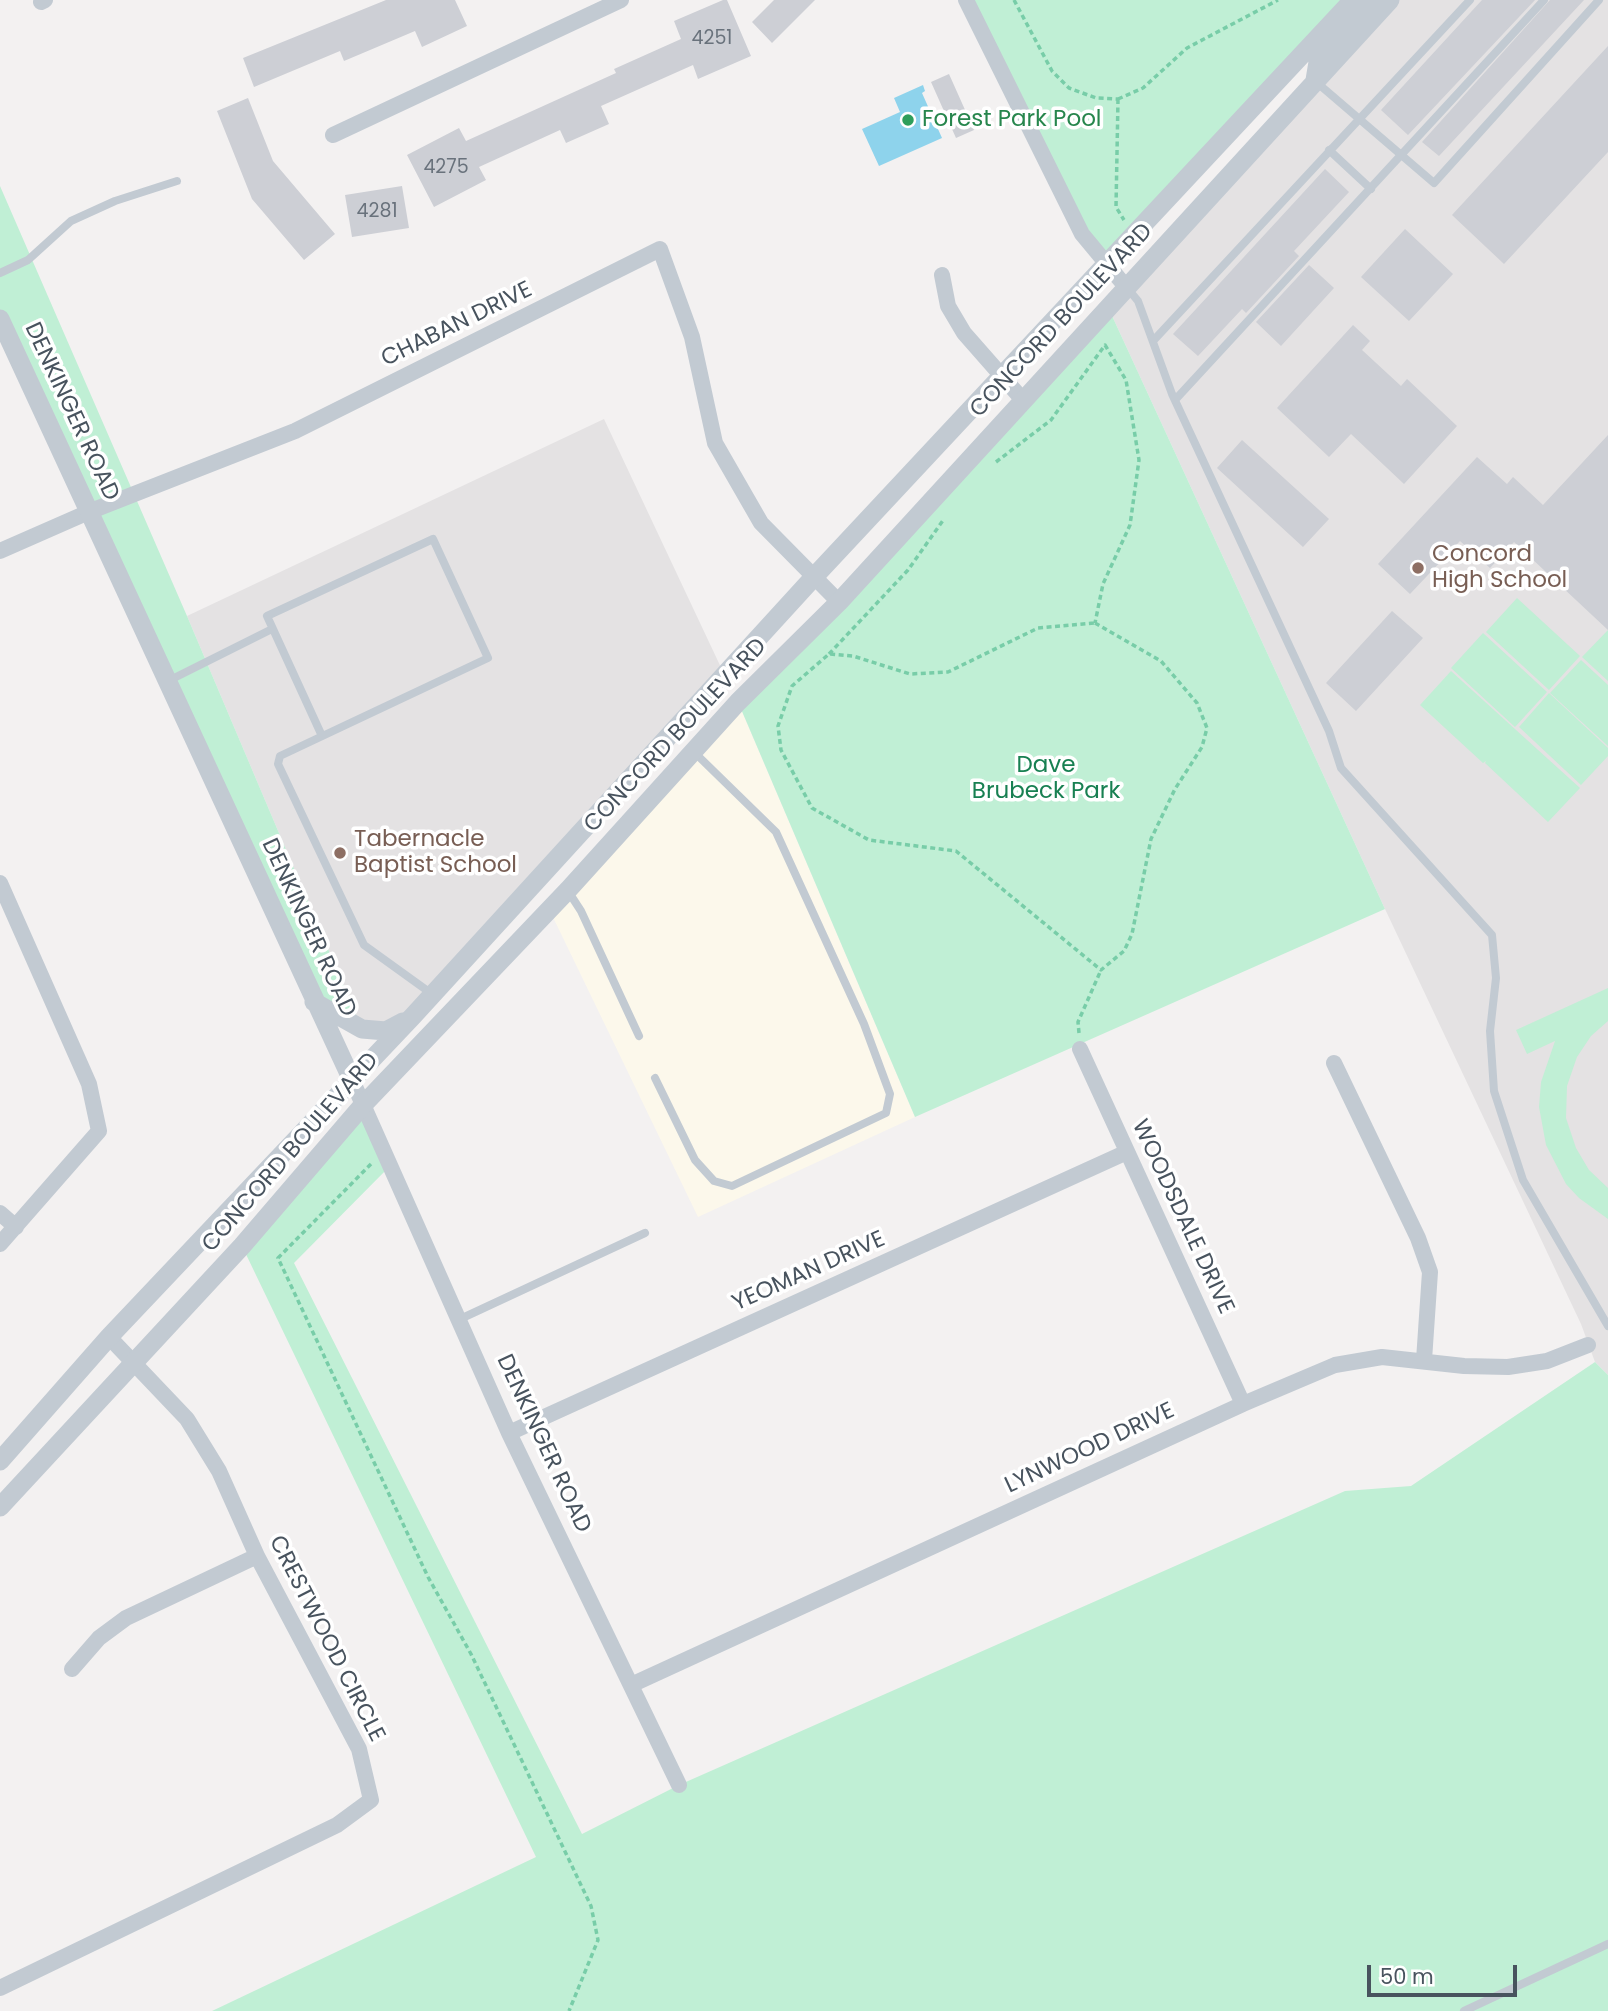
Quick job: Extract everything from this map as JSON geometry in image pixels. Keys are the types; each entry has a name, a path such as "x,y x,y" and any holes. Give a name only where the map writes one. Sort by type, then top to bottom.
{"street":[{"path":"333,135 621,0"},
{"path":"966,0 1082,234 1126,287"},
{"name":"CONCORD BOULEVARD","path":"0,1461 109,1337 413,1016 813,578 1003,378 1353,0"},
{"path":"1315,81 1319,56 1371,0"},
{"name":"CONCORD BOULEVARD","path":"0,1507 242,1246 363,1105 568,890 738,702 839,602 1390,0"},
{"name":"CHABAN DRIVE","path":"0,551 90,511 295,431 660,249 692,337 715,443 761,523 813,578"},
{"path":"942,275 948,306 964,333 1022,399"},
{"name":"DENKINGER ROAD","path":"0,319 352,1080 509,1433 679,1785"},
{"path":"813,578 839,602"},
{"path":"0,883 89,1084 99,1131 0,1244"},
{"path":"314,1002 362,1029 386,1031 413,1016"},
{"name":"WOODSDALE DRIVE","path":"1080,1049 1242,1404"},
{"path":"1334,1063 1418,1238 1430,1272 1424,1360"},
{"name":"YEOMAN DRIVE","path":"509,1433 1127,1152"},
{"path":"0,1213 16,1227"},
{"name":"CRESTWOOD CIRCLE","path":"0,1988 337,1825 371,1800 359,1749 257,1556 219,1471 187,1419 109,1337"},
{"name":"LYNWOOD DRIVE","path":"631,1685 1242,1404 1335,1365 1382,1357 1464,1366 1508,1367 1547,1361 1588,1345"},
{"path":"72,1670 99,1638 126,1618 257,1556"}],"lane":[{"path":"1153,341 1470,0"},
{"path":"1175,400 1544,0"},
{"path":"1315,81 1434,183 1599,0"},
{"path":"1329,150 1371,189"},
{"path":"0,273 28,260 71,221 115,201 177,181"},
{"path":"1126,287 1138,301 1175,400 1329,730 1341,768 1492,935 1496,978 1490,1031 1494,1091 1523,1180 1608,1326"},
{"path":"322,736 267,617 433,539 488,658 281,756 278,764 364,945 432,994"},
{"path":"168,681 272,629"},
{"path":"655,1079 695,1160 714,1181 732,1186 886,1113 890,1094 864,1024 776,832 694,751"},
{"path":"568,890 639,1036"},
{"path":"458,1320 645,1233"},
{"path":"1464,2011 1608,1944"}],"path":[{"path":"1014,0 1052,71 1069,88 1096,98 1118,99 1143,88 1187,48 1278,0"},
{"path":"1118,99 1116,207 1135,236"},
{"path":"986,469 1051,420 1105,345 1126,380 1139,460 1129,525 1103,584 1096,623"},
{"path":"946,517 908,570 829,654 792,686 778,726 781,750 812,808 869,840 956,852 1101,970"},
{"path":"829,654 853,656 910,674 948,672 1038,628 1096,623 1161,662 1197,703 1207,728 1202,747 1175,789 1151,839 1132,934 1124,951 1101,970 1078,1022 1080,1049"},
{"path":"383,1153 278,1258 428,1577 471,1654 591,1906 597,1940 569,2011"}],"shaded area":[{"name":"Concord High School","path":"1390,0 1608,0 1608,1375 1595,1362 1581,1324 1385,909 1108,307"},
{"path":"604,419 725,676 413,1016 362,1029 187,616"},
{"path":"738,702 915,1117 698,1217 549,909"}],"green space":[{"path":"966,0 1353,0 1108,265 1082,234"},
{"path":"0,186 187,616 362,1029 314,1002 0,319"},
{"name":"Dave Brubeck Park","path":"1108,307 1385,909 915,1117 738,702"},
{"path":"1517,598 1580,656 1549,690 1486,632"},
{"path":"1608,630 1608,681 1582,657"},
{"path":"1483,633 1547,692 1515,727 1451,668"},
{"path":"1581,660 1608,685 1608,746 1550,693"},
{"path":"1451,671 1580,788 1548,822 1485,763 1486,761 1483,763 1420,705"},
{"path":"1549,693 1608,748 1608,756 1581,785 1519,727"},
{"path":"1608,988 1608,1021 1591,1036 1577,1057 1567,1086 1566,1118 1576,1148 1589,1170 1608,1188 1608,1219 1579,1198 1566,1184 1546,1145 1539,1107 1541,1082 1555,1041 1527,1054 1516,1030"},
{"path":"363,1105 389,1167 294,1263 582,1834 679,1785 1345,1491 1411,1486 1595,1362 1608,1375 1608,2011 212,2011 536,1857 242,1246"}],"water":[{"name":"Forest Park Pool","path":"923,85 925,91 922,93 942,138 879,166 862,129 900,112 894,98"}],"building":[{"path":"386,0 455,0 467,26 422,47 415,31 344,61 340,51 254,87 243,58"},
{"path":"727,0 751,56 698,79 693,65 601,106 609,124 566,143 560,130 479,167 486,180 434,207 407,155 459,128 466,141 616,73 614,69 681,39 674,21"},
{"path":"774,0 815,0 772,43 752,22"},
{"path":"1482,0 1535,0 1408,135 1381,110"},
{"path":"1550,0 1584,0 1439,156 1422,142"},
{"path":"1608,46 1608,152 1504,264 1452,215"},
{"path":"949,74 974,130 956,138 931,82"},
{"path":"248,98 273,161 335,234 304,260 252,199 217,111"},
{"path":"1325,169 1349,192 1294,251 1299,256 1246,313 1242,309 1198,356 1173,334"},
{"path":"402,186 409,228 352,237 345,195"},
{"path":"1405,229 1453,274 1409,321 1361,277"},
{"path":"1309,265 1334,288 1281,346 1256,322"},
{"path":"1353,325 1370,341 1362,350 1401,386 1407,379 1457,426 1404,484 1351,434 1329,457 1277,408"},
{"path":"1608,435 1608,630 1514,542 1490,568 1460,541 1410,594 1378,564 1477,457 1507,484 1513,477 1543,505"},
{"path":"1242,440 1329,519 1303,547 1217,468"},
{"path":"1392,611 1423,638 1356,711 1326,683"}],"place":[{"name":"Forest Park Pool","path":"908,120"},
{"name":"Concord High School","path":"1418,568"},
{"name":"Tabernacle Baptist School","path":"340,853"}]}
